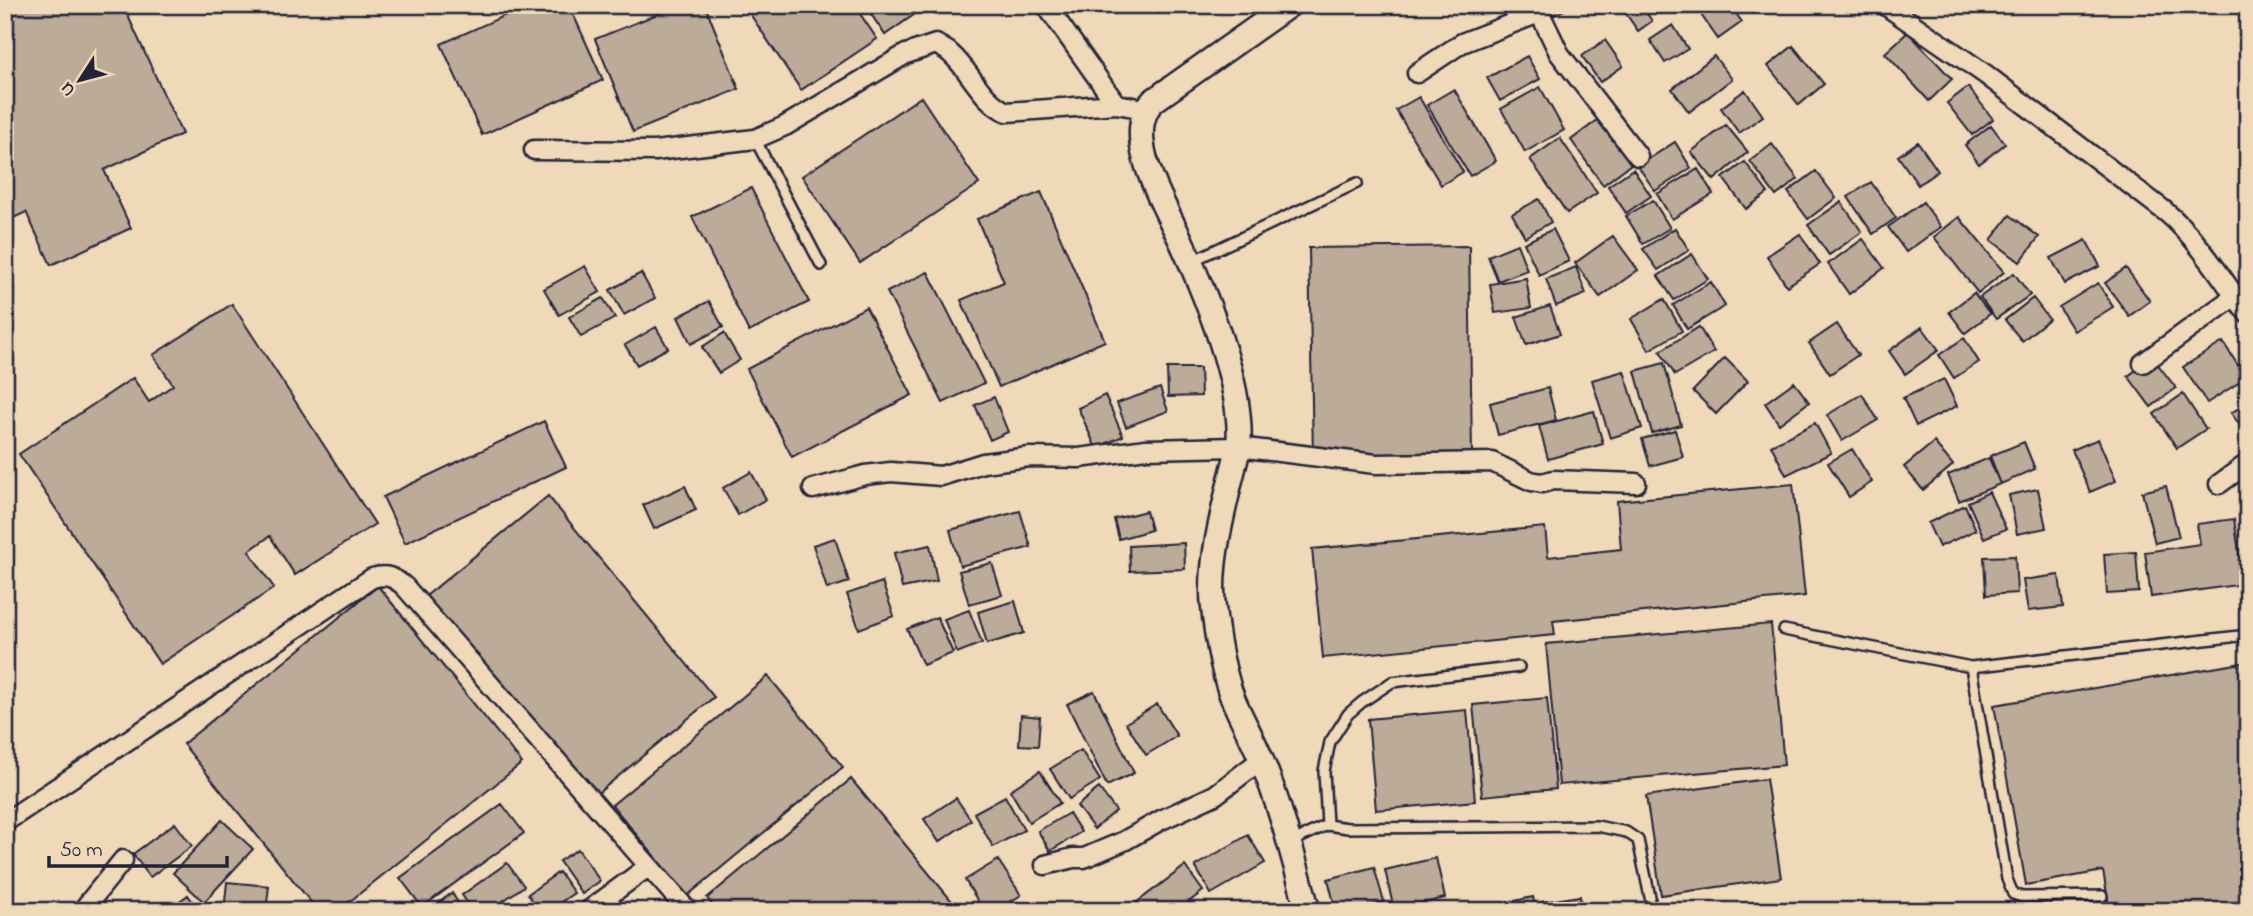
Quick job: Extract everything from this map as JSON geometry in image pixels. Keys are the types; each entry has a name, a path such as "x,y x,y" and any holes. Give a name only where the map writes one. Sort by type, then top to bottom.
{"street":[{"path":"1045,5 1116,104"},
{"path":"1289,5 1153,101 1145,109 1140,141 1147,166 1191,262 1221,342 1234,392 1238,447 1216,543 1213,600 1220,651 1231,693 1262,759 1308,911"},
{"path":"1885,5 1985,74 2185,228 2248,314"},
{"path":"1417,73 1462,43 1537,9 1559,53 1638,156"},
{"path":"534,150 655,151 755,139 785,126 906,54 936,44 950,52 997,108 1007,113 1116,104 1145,109"},
{"path":"2143,363 2235,296"},
{"path":"813,489 864,475 891,472 941,476 983,463 1029,457 1079,458 1146,449 1238,447 1376,464 1492,462 1531,481 1542,483 1553,480 1636,483"},
{"path":"2219,484 2248,463"},
{"path":"5,822 372,578 383,575 394,577 405,587 688,911"},
{"path":"1045,865 1084,858 1124,841 1215,795 1262,759"},
{"path":"82,911 123,860"},
{"path":"588,911 649,866"}],"lane":[{"path":"755,139 821,265"},
{"path":"1191,262 1357,183"},
{"path":"1784,630 1971,667 2248,635"},
{"path":"1327,825 1324,771 1330,742 1348,714 1362,702 1392,682 1519,667"},
{"path":"1971,667 2007,879 2012,894 2022,897 2102,896"},
{"path":"1289,843 1327,825 1348,828 1597,825 1626,832 1638,840 1650,897"}],"building":[{"path":"5,5 123,5 182,134 104,170 131,228 51,265 26,212 5,222"},
{"path":"528,5 569,5 603,80 482,135 441,44"},
{"path":"680,5 705,5 739,89 633,132 595,39"},
{"path":"744,5 854,5 877,39 801,90"},
{"path":"865,5 928,5 885,35"},
{"path":"1547,5 1570,5 1571,6 1553,16"},
{"path":"1620,5 1641,5 1652,21 1638,31"},
{"path":"1708,5 1730,5 1742,22 1718,39 1699,12"},
{"path":"1673,25 1688,49 1665,63 1650,40"},
{"path":"1908,32 1952,79 1929,101 1885,53"},
{"path":"1605,40 1623,66 1600,82 1582,56"},
{"path":"1793,46 1824,84 1799,105 1768,66"},
{"path":"1527,56 1540,79 1500,101 1487,78"},
{"path":"1714,56 1732,79 1689,112 1672,89"},
{"path":"1540,87 1564,130 1525,152 1501,109"},
{"path":"1968,87 1993,119 1972,135 1947,103"},
{"path":"1454,89 1496,161 1470,176 1427,105"},
{"path":"1745,90 1763,116 1739,133 1721,108"},
{"path":"921,97 979,184 860,263 802,176"},
{"path":"1419,97 1463,172 1441,185 1396,110"},
{"path":"1599,119 1631,164 1603,185 1571,140"},
{"path":"1726,125 1748,152 1714,180 1691,152"},
{"path":"1991,125 2005,144 1979,164 1965,145"},
{"path":"1560,138 1597,193 1567,213 1530,159"},
{"path":"1675,142 1691,168 1655,191 1638,166"},
{"path":"1918,142 1938,171 1918,185 1898,156"},
{"path":"1772,144 1798,179 1776,196 1750,161"},
{"path":"1745,162 1768,193 1746,209 1723,178"},
{"path":"1633,169 1651,196 1626,213 1608,186"},
{"path":"1698,169 1713,194 1672,219 1657,194"},
{"path":"1816,171 1836,198 1808,219 1788,192"},
{"path":"1871,182 1896,218 1873,234 1848,197"},
{"path":"751,188 809,302 749,332 692,217"},
{"path":"1041,192 1105,341 999,387 961,300 1004,282 977,219"},
{"path":"1539,199 1551,222 1525,237 1512,214"},
{"path":"1653,200 1670,228 1643,244 1626,216"},
{"path":"1841,202 1862,232 1829,255 1808,225"},
{"path":"1923,202 1941,227 1906,252 1888,227"},
{"path":"2010,215 2039,237 2020,262 1991,240"},
{"path":"1959,217 2004,272 1978,293 1934,237"},
{"path":"1675,228 1689,250 1658,270 1643,249"},
{"path":"1553,229 1569,261 1539,275 1524,243"},
{"path":"1800,234 1820,264 1787,286 1767,256"},
{"path":"1613,236 1638,270 1600,297 1575,263"},
{"path":"1863,239 1884,268 1849,294 1828,264"},
{"path":"2086,240 2100,266 2065,284 2051,258"},
{"path":"1517,244 1527,270 1498,281 1488,256"},
{"path":"1469,246 1472,454 1313,456 1309,248"},
{"path":"1692,254 1708,279 1674,300 1658,276"},
{"path":"585,266 600,292 559,315 544,289"},
{"path":"1576,267 1586,294 1556,306 1546,279"},
{"path":"2126,268 2150,301 2129,316 2105,283"},
{"path":"928,272 984,383 943,403 887,292"},
{"path":"641,273 655,298 624,315 610,290"},
{"path":"2014,273 2030,295 1996,319 1980,297"},
{"path":"1526,278 1531,308 1495,313 1490,284"},
{"path":"1711,282 1725,306 1687,329 1673,305"},
{"path":"2098,283 2113,307 2074,331 2059,307"},
{"path":"1974,293 1990,314 1965,333 1949,312"},
{"path":"603,298 615,318 581,337 569,317"},
{"path":"2033,298 2049,319 2022,341 2005,320"},
{"path":"1664,299 1682,331 1649,350 1631,319"},
{"path":"709,301 723,327 691,344 678,317"},
{"path":"232,304 375,524 295,575 270,536 249,551 274,588 160,664 19,454 133,378 149,402 173,385 153,355"},
{"path":"1550,306 1560,334 1526,345 1516,317"},
{"path":"866,307 912,395 792,457 747,369"},
{"path":"1837,324 1858,355 1830,374 1809,343"},
{"path":"656,327 668,348 637,365 625,345"},
{"path":"1699,327 1714,352 1675,375 1660,351"},
{"path":"1922,327 1939,350 1905,374 1889,351"},
{"path":"724,333 740,360 719,373 702,347"},
{"path":"1964,338 1979,362 1954,378 1939,355"},
{"path":"2223,342 2246,378 2207,403 2183,367"},
{"path":"1725,358 1748,381 1716,414 1693,391"},
{"path":"2153,358 2176,388 2151,407 2128,376"},
{"path":"1664,363 1681,425 1652,433 1635,371"},
{"path":"1167,368 1200,368 1201,396 1168,397"},
{"path":"1624,371 1642,428 1610,438 1592,380"},
{"path":"1944,379 1957,406 1916,426 1903,398"},
{"path":"1794,382 1809,402 1779,424 1765,403"},
{"path":"1160,388 1168,411 1126,427 1117,403"},
{"path":"1548,388 1556,420 1498,435 1490,403"},
{"path":"1862,394 1878,420 1842,441 1827,415"},
{"path":"2183,394 2206,429 2177,448 2154,414"},
{"path":"1105,395 1123,436 1096,448 1078,408"},
{"path":"994,397 1008,432 990,440 975,405"},
{"path":"2248,402 2248,436 2231,413"},
{"path":"1594,411 1603,444 1548,459 1539,426"},
{"path":"544,421 566,467 405,543 383,497"},
{"path":"1815,423 1831,453 1786,475 1771,445"},
{"path":"1675,430 1683,457 1650,466 1642,439"},
{"path":"2098,439 2116,481 2090,492 2072,450"},
{"path":"1934,442 1953,465 1923,490 1904,467"},
{"path":"2024,442 2035,469 2001,484 1990,456"},
{"path":"1852,449 1872,482 1849,497 1828,463"},
{"path":"1989,458 2000,484 1959,501 1948,475"},
{"path":"751,472 766,499 738,515 723,488"},
{"path":"1793,484 1805,596 1553,621 1555,635 1323,658 1312,549 1545,527 1548,557 1621,549 1617,501"},
{"path":"685,486 696,510 654,529 643,505"},
{"path":"2166,486 2179,537 2155,543 2142,492"},
{"path":"2038,489 2046,528 2017,534 2009,495"},
{"path":"1989,492 2006,529 1984,538 1968,502"},
{"path":"548,496 714,697 592,798 426,596"},
{"path":"1965,505 1976,530 1939,547 1928,523"},
{"path":"1020,511 1031,547 960,566 950,530"},
{"path":"1146,511 1151,530 1119,539 1114,519"},
{"path":"2234,519 2244,584 2151,597 2145,552 2200,544 2197,524"},
{"path":"835,538 849,582 827,589 813,545"},
{"path":"1184,543 1185,569 1130,571 1129,546"},
{"path":"930,545 937,581 902,588 894,553"},
{"path":"2136,552 2139,592 2107,594 2104,554"},
{"path":"2015,556 2017,593 1986,595 1984,557"},
{"path":"992,563 1002,595 969,604 959,571"},
{"path":"2059,575 2063,607 2028,611 2023,580"},
{"path":"882,582 894,616 859,629 847,594"},
{"path":"378,586 522,763 338,911 318,911 183,744"},
{"path":"1015,601 1024,633 987,644 978,612"},
{"path":"969,610 982,643 957,653 944,619"},
{"path":"937,617 953,653 923,665 907,629"},
{"path":"1771,624 1784,765 1559,785 1546,644"},
{"path":"2248,662 2248,911 2110,911 2103,871 2026,885 1994,705"},
{"path":"768,676 843,767 687,896 612,805"},
{"path":"1094,691 1134,773 1107,786 1067,704"},
{"path":"1547,698 1556,789 1482,796 1473,705"},
{"path":"1157,704 1177,736 1146,755 1126,723"},
{"path":"1467,710 1475,801 1376,810 1368,719"},
{"path":"1021,715 1040,717 1038,746 1019,745"},
{"path":"1081,750 1100,780 1069,799 1050,769"},
{"path":"1040,771 1060,803 1029,822 1010,790"},
{"path":"851,779 960,911 717,911 707,898"},
{"path":"1766,779 1781,878 1661,895 1646,796"},
{"path":"1099,788 1116,811 1094,829 1077,806"},
{"path":"1005,796 1024,830 993,847 974,813"},
{"path":"956,798 971,820 939,842 924,819"},
{"path":"502,804 524,833 422,907 400,878"},
{"path":"1069,813 1081,832 1050,851 1038,831"},
{"path":"222,820 253,849 204,902 173,873"},
{"path":"175,823 192,846 150,877 133,854"},
{"path":"1248,835 1265,863 1211,894 1195,866"},
{"path":"578,849 600,881 582,894 559,861"},
{"path":"1436,858 1445,898 1394,910 1385,870"},
{"path":"998,860 1021,895 996,911 984,911 965,880"},
{"path":"507,863 524,886 489,911 473,911 462,895"},
{"path":"1185,866 1203,891 1177,911 1143,911 1136,903"},
{"path":"1374,867 1384,902 1354,911 1336,911 1328,879"},
{"path":"559,872 574,893 548,911 539,911 528,894"},
{"path":"227,882 269,886 266,911 224,911"},
{"path":"452,893 463,911 441,911 437,904"},
{"path":"188,895 199,911 166,911"},
{"path":"1580,896 1582,911 1544,911 1542,902"},
{"path":"1533,897 1536,911 1507,911 1505,903"}]}
